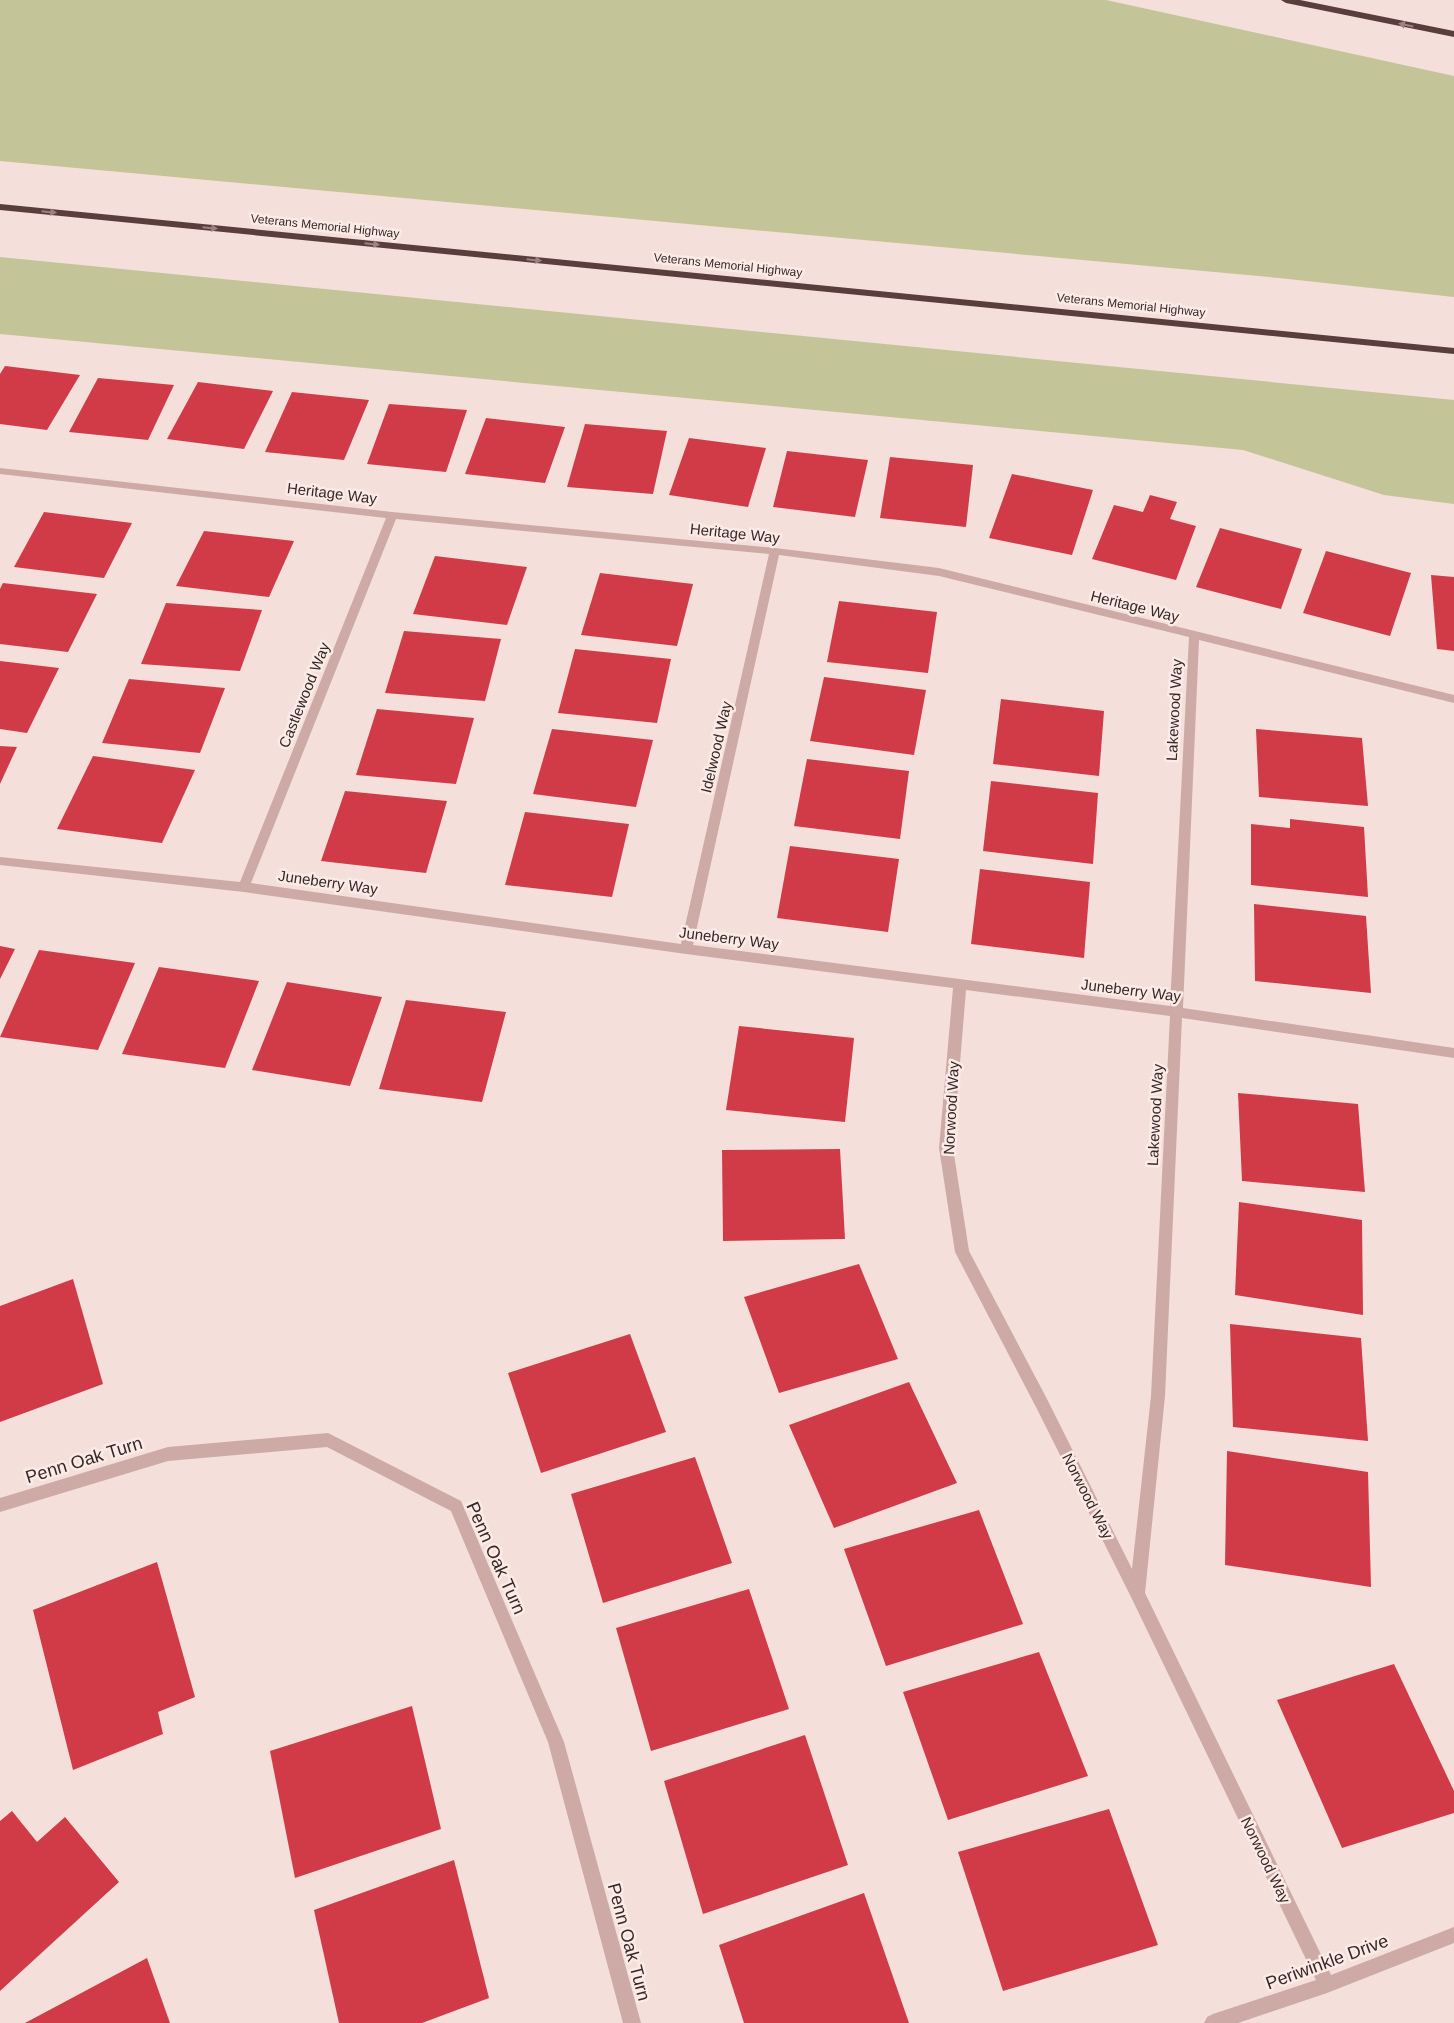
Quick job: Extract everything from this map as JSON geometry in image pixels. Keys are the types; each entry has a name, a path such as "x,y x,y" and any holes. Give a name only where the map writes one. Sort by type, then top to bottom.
{"highway":[{"path":"1286,0 1454,34"},
{"name":"Veterans Memorial Highway","path":"0,208 1454,350"}],"street":[{"path":"0,481 3,471"},
{"name":"Heritage Way","path":"3,471 392,515 775,551 939,572 1454,699"},
{"name":"Castlewood Way","path":"244,887 392,515"},
{"name":"Idelwood Way","path":"686,949 775,551"},
{"name":"Lakewood Way","path":"1137,1594 1158,1396 1194,636"},
{"name":"Juneberry Way","path":"0,861 244,887 686,949 1176,1012 1454,1053"},
{"name":"Norwood Way","path":"960,984 946,1148 962,1252 1042,1404 1137,1594 1327,1985"},
{"name":"Penn Oak Turn","path":"0,1505 168,1454 328,1440 456,1506 556,1742 632,2023"},
{"name":"Periwinkle Drive","path":"1213,2023 1327,1985 1454,1935"}],"green space":[{"path":"0,0 1106,0 1454,76 1454,297 1279,278 0,161"},
{"path":"0,257 1454,400 1454,504 1384,495 1243,450 0,334"}],"building":[{"path":"5,366 80,375 47,430 0,424 0,374"},
{"path":"98,378 174,385 148,440 69,432"},
{"path":"198,382 273,391 244,449 167,439"},
{"path":"292,392 369,400 344,460 265,452"},
{"path":"389,404 467,410 446,472 367,464"},
{"path":"486,418 565,427 545,483 465,474"},
{"path":"585,424 667,431 653,494 567,487"},
{"path":"689,438 766,448 748,507 669,495"},
{"path":"787,451 868,460 855,517 773,507"},
{"path":"890,457 973,465 966,527 880,518"},
{"path":"1012,474 1093,490 1072,555 989,538"},
{"path":"1150,495 1177,502 1170,519 1196,526 1176,580 1092,559 1114,505 1143,512"},
{"path":"44,512 132,523 104,578 14,567"},
{"path":"1220,528 1302,549 1281,609 1196,587"},
{"path":"204,531 294,541 269,597 176,586"},
{"path":"1326,551 1411,573 1390,636 1303,613"},
{"path":"435,556 527,567 507,625 413,614"},
{"path":"600,573 693,584 677,646 581,635"},
{"path":"1431,575 1454,577 1454,651 1437,649"},
{"path":"3,583 97,594 68,652 0,644 0,589"},
{"path":"839,601 937,612 928,673 827,662"},
{"path":"166,603 262,610 240,671 141,664"},
{"path":"404,631 501,639 485,701 385,693"},
{"path":"575,649 671,659 657,723 558,713"},
{"path":"0,661 59,668 27,733 0,729"},
{"path":"824,677 926,690 914,755 810,741"},
{"path":"129,679 225,688 200,753 102,743"},
{"path":"1001,699 1104,711 1099,776 993,764"},
{"path":"377,709 474,718 456,784 356,775"},
{"path":"552,729 653,740 636,807 533,794"},
{"path":"1256,729 1362,738 1368,806 1259,797"},
{"path":"0,746 17,747 0,784"},
{"path":"93,756 195,770 162,843 57,829"},
{"path":"807,759 909,771 900,839 794,826"},
{"path":"991,781 1098,793 1093,864 983,851"},
{"path":"345,791 447,801 426,873 321,861"},
{"path":"525,812 629,824 612,897 505,885"},
{"path":"1290,819 1364,827 1368,897 1251,885 1251,824 1290,828"},
{"path":"790,846 899,859 888,932 777,918"},
{"path":"980,869 1090,882 1084,958 971,944"},
{"path":"1254,904 1366,916 1371,993 1255,981"},
{"path":"0,946 15,949 0,979"},
{"path":"39,950 135,963 98,1050 0,1037"},
{"path":"159,967 259,981 225,1068 122,1054"},
{"path":"287,982 382,997 350,1086 252,1070"},
{"path":"406,1000 506,1012 482,1102 379,1089"},
{"path":"739,1026 854,1038 845,1122 726,1110"},
{"path":"1238,1093 1358,1104 1365,1192 1242,1181"},
{"path":"840,1149 845,1239 723,1241 722,1150"},
{"path":"1239,1202 1362,1220 1363,1315 1235,1295"},
{"path":"859,1264 898,1359 779,1393 744,1297"},
{"path":"73,1279 103,1384 0,1422 0,1306"},
{"path":"1230,1324 1361,1338 1368,1441 1233,1427"},
{"path":"630,1334 666,1432 541,1473 508,1373"},
{"path":"909,1382 957,1483 834,1528 789,1425"},
{"path":"1227,1451 1368,1472 1371,1587 1225,1565"},
{"path":"695,1457 732,1563 603,1603 571,1494"},
{"path":"979,1510 1023,1624 886,1666 844,1549"},
{"path":"157,1562 195,1697 158,1712 163,1734 73,1770 33,1610"},
{"path":"749,1589 789,1709 651,1751 616,1628"},
{"path":"1039,1652 1088,1776 948,1820 903,1692"},
{"path":"1394,1664 1454,1791 1454,1813 1342,1848 1277,1700"},
{"path":"412,1706 441,1829 295,1878 270,1751"},
{"path":"805,1735 848,1865 703,1914 664,1781"},
{"path":"1109,1809 1158,1945 1003,1991 958,1852"},
{"path":"12,1811 37,1842 65,1817 119,1882 0,1991 0,1821"},
{"path":"454,1860 489,1998 422,2023 339,2023 314,1910"},
{"path":"864,1893 909,2023 744,2023 719,1945"},
{"path":"147,1958 170,2023 25,2023"}]}
